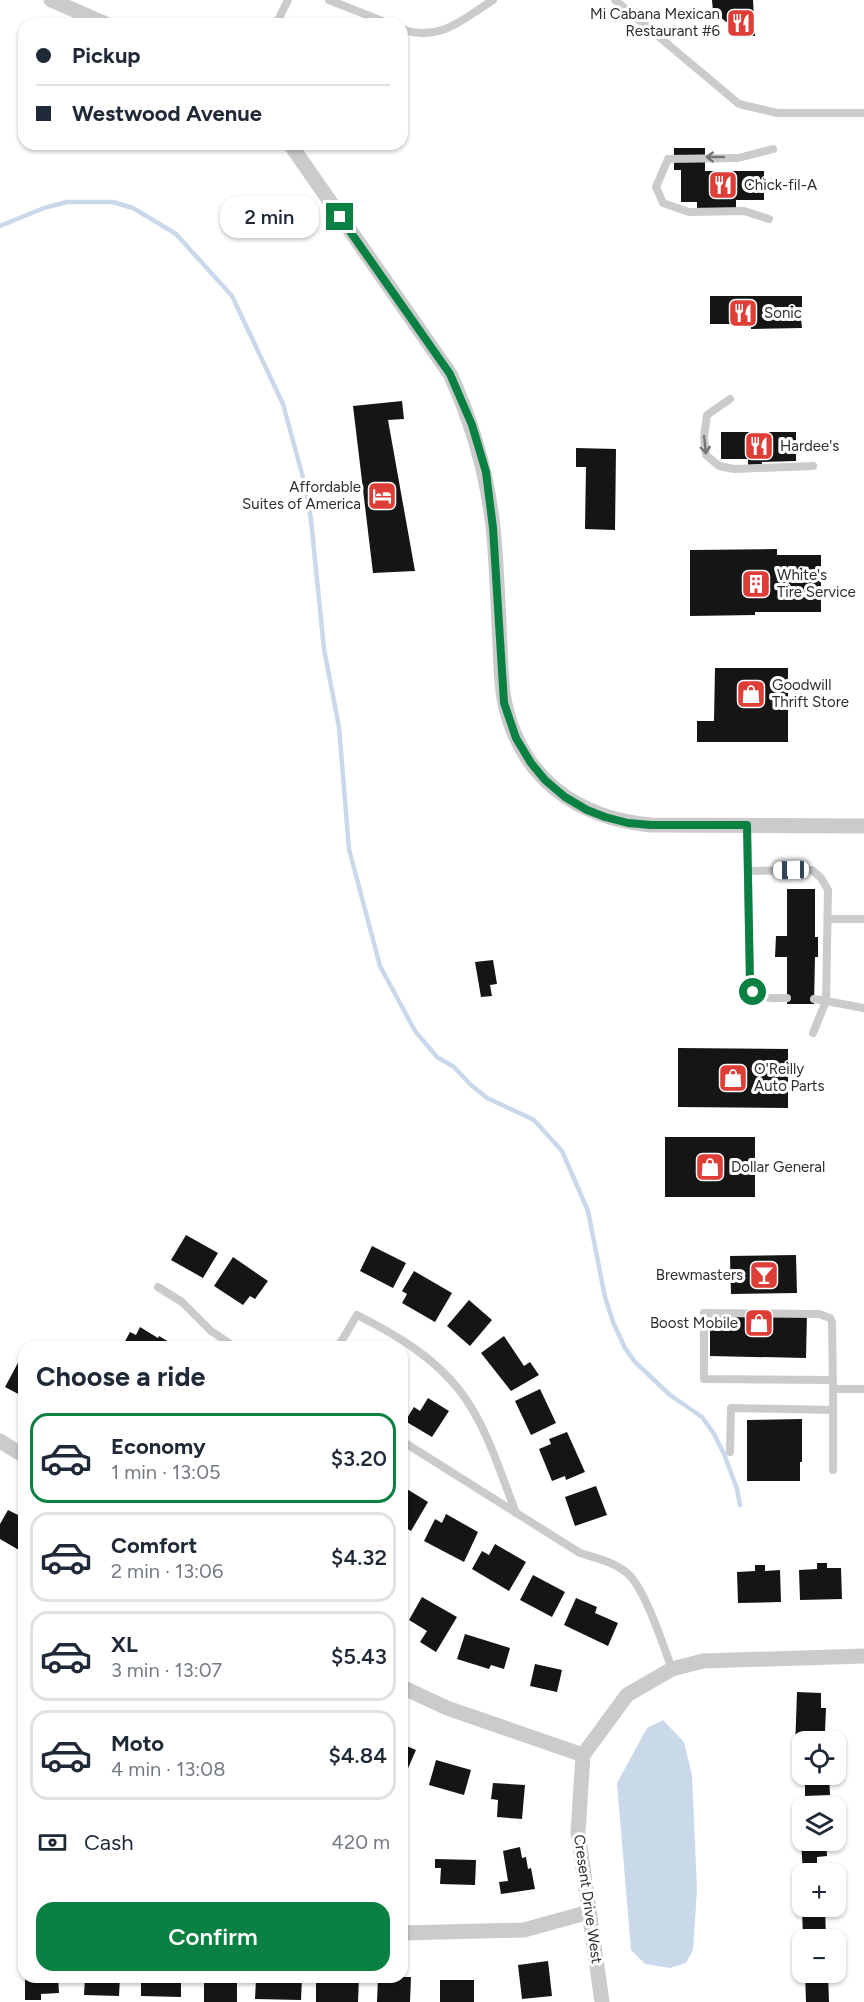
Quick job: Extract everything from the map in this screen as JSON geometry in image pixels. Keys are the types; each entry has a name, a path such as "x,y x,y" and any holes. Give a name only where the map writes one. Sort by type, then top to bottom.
{"street":[{"path":"51,0 92,18"},
{"path":"294,150 450,374 466,409 486,472 493,528 504,703 516,738 531,763 545,780 565,797 587,810 628,823 864,826"},
{"path":"0,1441 18,1452"},
{"path":"408,1690 447,1708 584,1755 627,1695 672,1669 703,1661 864,1656"},
{"name":"Cresent Drive West","path":"584,1755 578,1832 602,2002"},
{"path":"408,1933 524,1930 589,1912"}],"lane":[{"path":"279,18 288,0"},
{"path":"329,0 375,18"},
{"path":"408,31 416,34 447,29 493,0"},
{"path":"615,0 739,104 777,113 864,113"},
{"path":"769,219 744,211 689,212 663,203 656,187 668,159 738,158 773,149"},
{"path":"730,399 707,415 704,437 706,455 719,466 734,469 813,466"},
{"path":"747,825 750,983 753,992 760,997 787,999"},
{"path":"748,871 812,870 821,878 828,890 826,1001 813,1033"},
{"path":"828,919 864,919"},
{"path":"814,999 864,1008"},
{"path":"158,1287 182,1302 211,1331 226,1341"},
{"path":"833,1380 704,1379 704,1313 825,1315 832,1322 833,1380 833,1470"},
{"path":"342,1341 357,1315 402,1341"},
{"path":"408,1345 448,1377 462,1392 483,1430 516,1513"},
{"path":"833,1389 864,1389"},
{"path":"730,1452 731,1408 833,1410"},
{"path":"408,1445 580,1553 610,1563 628,1574 646,1602 672,1669"}],"water":[{"path":"663,1720 684,1742 692,1775 697,1890 693,1950 686,1963 670,1968 645,1964 631,1950 617,1783 647,1728"}],"building":[{"name":"Mi Cabana Mexican Restaurant #6","path":"712,0 753,0 755,36 743,36 713,11"},
{"name":"Chick-fil-A","path":"674,148 705,148 705,171 764,171 764,200 736,200 736,210 697,210 697,202 681,202 681,170 674,170"},
{"name":"Sonic","path":"710,296 802,296 802,307 777,307 777,319 801,319 802,328 751,329 751,324 710,324"},
{"name":"Affordable Suites of America","path":"402,401 404,419 388,420 415,571 373,573 353,406"},
{"name":"Hardee's","path":"721,432 796,432 796,461 762,462 762,467 748,467 748,459 721,459"},
{"path":"576,448 616,449 615,530 585,529 586,467 576,467"},
{"name":"White's Tire Service","path":"777,549 777,555 821,555 821,612 755,612 755,615 690,616 690,550"},
{"name":"Goodwill Thrift Store","path":"715,668 788,668 788,742 697,742 697,721 714,721"},
{"path":"787,889 815,889 815,937 818,937 818,957 815,957 814,1004 787,1004 787,957 775,957 776,936 787,936"},
{"path":"493,960 497,984 490,985 492,996 481,997 475,962"},
{"name":"O'Reilly Auto Parts","path":"678,1048 788,1049 788,1108 678,1107"},
{"name":"Dollar General","path":"665,1137 755,1137 755,1197 665,1197"},
{"path":"186,1235 218,1253 203,1278 171,1260"},
{"path":"372,1246 406,1263 393,1288 360,1271"},
{"name":"Brewmasters","path":"796,1255 797,1293 731,1294 730,1256"},
{"path":"233,1257 268,1281 255,1299 250,1296 243,1305 214,1286"},
{"path":"414,1271 452,1293 435,1322 402,1303 407,1294 402,1291"},
{"path":"469,1300 492,1320 470,1346 447,1326"},
{"path":"710,1312 807,1313 806,1358 710,1356"},
{"path":"140,1327 167,1341 125,1341 130,1332 136,1335"},
{"path":"504,1336 524,1366 530,1362 539,1375 511,1391 481,1353"},
{"path":"18,1363 18,1394 5,1387"},
{"path":"540,1389 556,1423 531,1435 515,1401"},
{"path":"428,1398 449,1411 432,1437 408,1423 408,1416 414,1407 420,1411"},
{"path":"802,1419 800,1481 747,1481 747,1420"},
{"path":"567,1432 585,1472 566,1480 565,1476 552,1481 539,1449 551,1444 549,1439"},
{"path":"596,1486 607,1515 575,1526 565,1497"},
{"path":"408,1490 428,1502 411,1531 408,1529"},
{"path":"8,1510 18,1515 18,1550 0,1539 0,1524"},
{"path":"446,1514 478,1532 464,1562 424,1541 435,1519 442,1523"},
{"path":"495,1544 526,1562 509,1591 472,1569 482,1551 489,1555"},
{"path":"817,1563 827,1563 827,1568 841,1568 842,1599 800,1600 799,1570 817,1569"},
{"path":"755,1565 765,1565 765,1571 780,1570 781,1602 738,1603 737,1572 755,1571"},
{"path":"533,1575 565,1592 552,1617 520,1600"},
{"path":"422,1597 457,1617 436,1652 420,1642 427,1631 409,1620"},
{"path":"576,1598 597,1607 595,1613 618,1623 608,1646 564,1625"},
{"path":"465,1634 510,1648 504,1669 491,1665 489,1669 457,1659"},
{"path":"535,1664 562,1670 557,1692 530,1686"},
{"path":"797,1692 821,1693 821,1708 826,1708 825,1731 796,1731"},
{"path":"408,1747 416,1750 408,1768"},
{"path":"436,1760 471,1770 464,1795 429,1785"},
{"path":"493,1783 525,1785 522,1819 497,1817 498,1800 491,1799"},
{"path":"805,1785 830,1785 830,1795 805,1796"},
{"path":"520,1847 522,1858 526,1857 528,1869 531,1868 535,1889 501,1894 499,1882 508,1881 503,1851"},
{"path":"802,1851 827,1851 827,1856 817,1857 817,1863 802,1863"},
{"path":"435,1859 476,1860 475,1885 440,1884 441,1868 435,1868"},
{"path":"802,1917 825,1917 826,1929 803,1929"},
{"path":"548,1961 552,1996 522,1999 518,1965"},
{"path":"408,1977 411,1977 410,2002 377,2002 378,1983 408,1983"},
{"path":"440,1980 474,1980 474,2002 440,2002"},
{"path":"25,1983 58,1983 59,1993 41,1994 41,2000 25,2000"},
{"path":"85,1983 120,1983 119,1996 84,1995"},
{"path":"141,1983 181,1983 181,1997 141,1996"},
{"path":"204,1983 237,1983 237,2002 204,2002"},
{"path":"256,1983 302,1983 301,2000 255,1999"},
{"path":"316,1983 359,1983 358,2002 316,2002"},
{"path":"805,1983 828,1983 829,2002 806,2002"}],"waterway":[{"path":"0,226 44,208 67,202 113,202 133,208 176,234 232,296 283,404 305,485 311,520 324,649 339,727 349,849 380,966 415,1031 437,1057 454,1067 487,1098 534,1120 562,1151 588,1211 605,1297 625,1348 635,1362 670,1395 702,1417 724,1454 737,1489 740,1505"}],"place":[{"name":"Mi Cabana Mexican Restaurant #6","path":"741,23"},
{"name":"Chick-fil-A","path":"723,185"},
{"name":"Sonic","path":"743,313"},
{"name":"Hardee's","path":"759,446"},
{"name":"Affordable Suites of America","path":"382,496"},
{"name":"White's Tire Service","path":"756,584"},
{"name":"Goodwill Thrift Store","path":"751,694"},
{"name":"O'Reilly Auto Parts","path":"733,1078"},
{"name":"Dollar General","path":"710,1167"},
{"name":"Brewmasters","path":"764,1275"},
{"name":"Boost Mobile","path":"759,1323"}],"route":[{"path":"340,217 450,374 472,425 486,472 493,528 504,703 516,738 531,763 545,780 565,797 605,817 628,823 651,825 747,825 750,983 753,992"}]}
